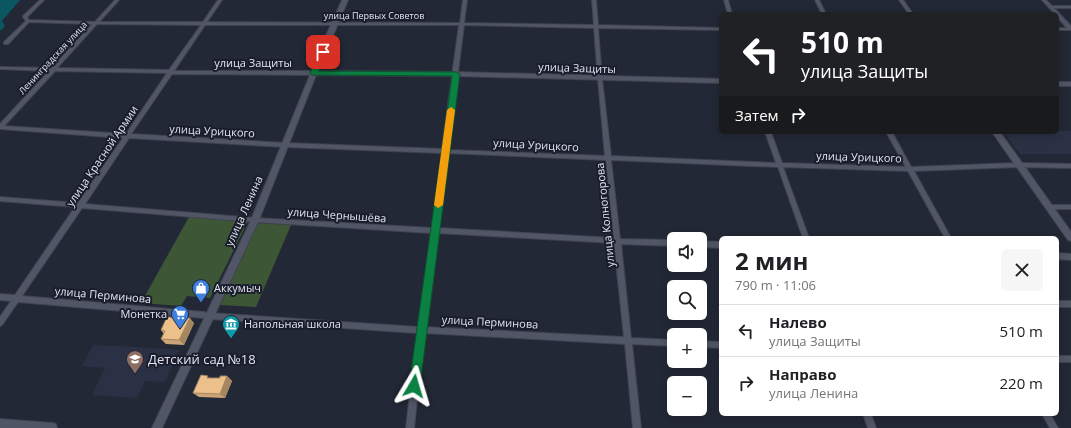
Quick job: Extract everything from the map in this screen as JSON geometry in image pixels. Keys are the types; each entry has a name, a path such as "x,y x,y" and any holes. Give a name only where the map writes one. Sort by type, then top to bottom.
{"street":[{"path":"6,43 28,21 25,17 42,0"},
{"name":"Ленинградская улица","path":"0,127 117,0"},
{"name":"улица Красной Армии","path":"0,323 220,0"},
{"name":"улица Ленина","path":"157,428 207,315 255,220 345,0"},
{"path":"410,428 421,330 465,0"},
{"name":"улица Колногорова","path":"594,0 600,79 610,159 637,428"},
{"path":"726,0 729,12"},
{"path":"817,0 823,12"},
{"path":"901,0 910,12"},
{"path":"1044,0 1056,12"},
{"path":"1051,7 1071,7"},
{"path":"1059,16 1071,29"},
{"name":"улица Первых Советов","path":"28,21 97,23 463,24 719,28"},
{"path":"1059,29 1071,29"},
{"name":"улица Защиты","path":"0,68 171,72 456,74 719,81"},
{"path":"1059,84 1071,84"},
{"name":"улица Урицкого","path":"0,127 286,145 610,159 909,169 1020,165 1071,166"},
{"path":"769,134 805,236"},
{"path":"890,134 909,169 934,209 947,236"},
{"path":"997,134 1071,238"},
{"name":"улица Чернышёва","path":"0,199 255,220 667,243"},
{"path":"1049,207 1071,207"},
{"path":"707,244 719,245"},
{"path":"1059,256 1071,257"},
{"name":"улица Перминова","path":"0,297 207,315 421,330 667,343"},
{"path":"1059,304 1071,304"},
{"path":"707,344 719,345"},
{"path":"1059,359 1071,359"},
{"path":"869,416 872,428"},
{"path":"1047,416 1054,428"},
{"path":"0,424 52,428"}],"shaded area":[{"path":"0,0 20,0 2,21 5,26 0,31"},
{"path":"1059,131 1071,131 1071,154 1020,154 1005,134 1059,134"},
{"name":"Детский сад №18","path":"93,345 179,350 165,382 145,381 137,398 92,395 105,368 82,366"}],"green space":[{"path":"189,217 248,221 210,298 187,296 181,306 141,303"},
{"path":"258,223 291,225 256,307 220,305"}],"building":[{"path":"167,317 190,318 179,340 161,339 165,331 161,330"},
{"path":"201,375 208,376 207,378 220,378 220,376 227,376 220,394 193,393"}],"slow traffic":[{"path":"438,205 451,110"}],"place":[{"name":"Аккумыч","path":"201,303"},
{"name":"Монетка","path":"180,329"},
{"name":"Напольная школа","path":"231,339"},
{"name":"Детский сад №18","path":"135,374"}],"route":[{"path":"323,52 314,73 456,74 414,386"}]}
